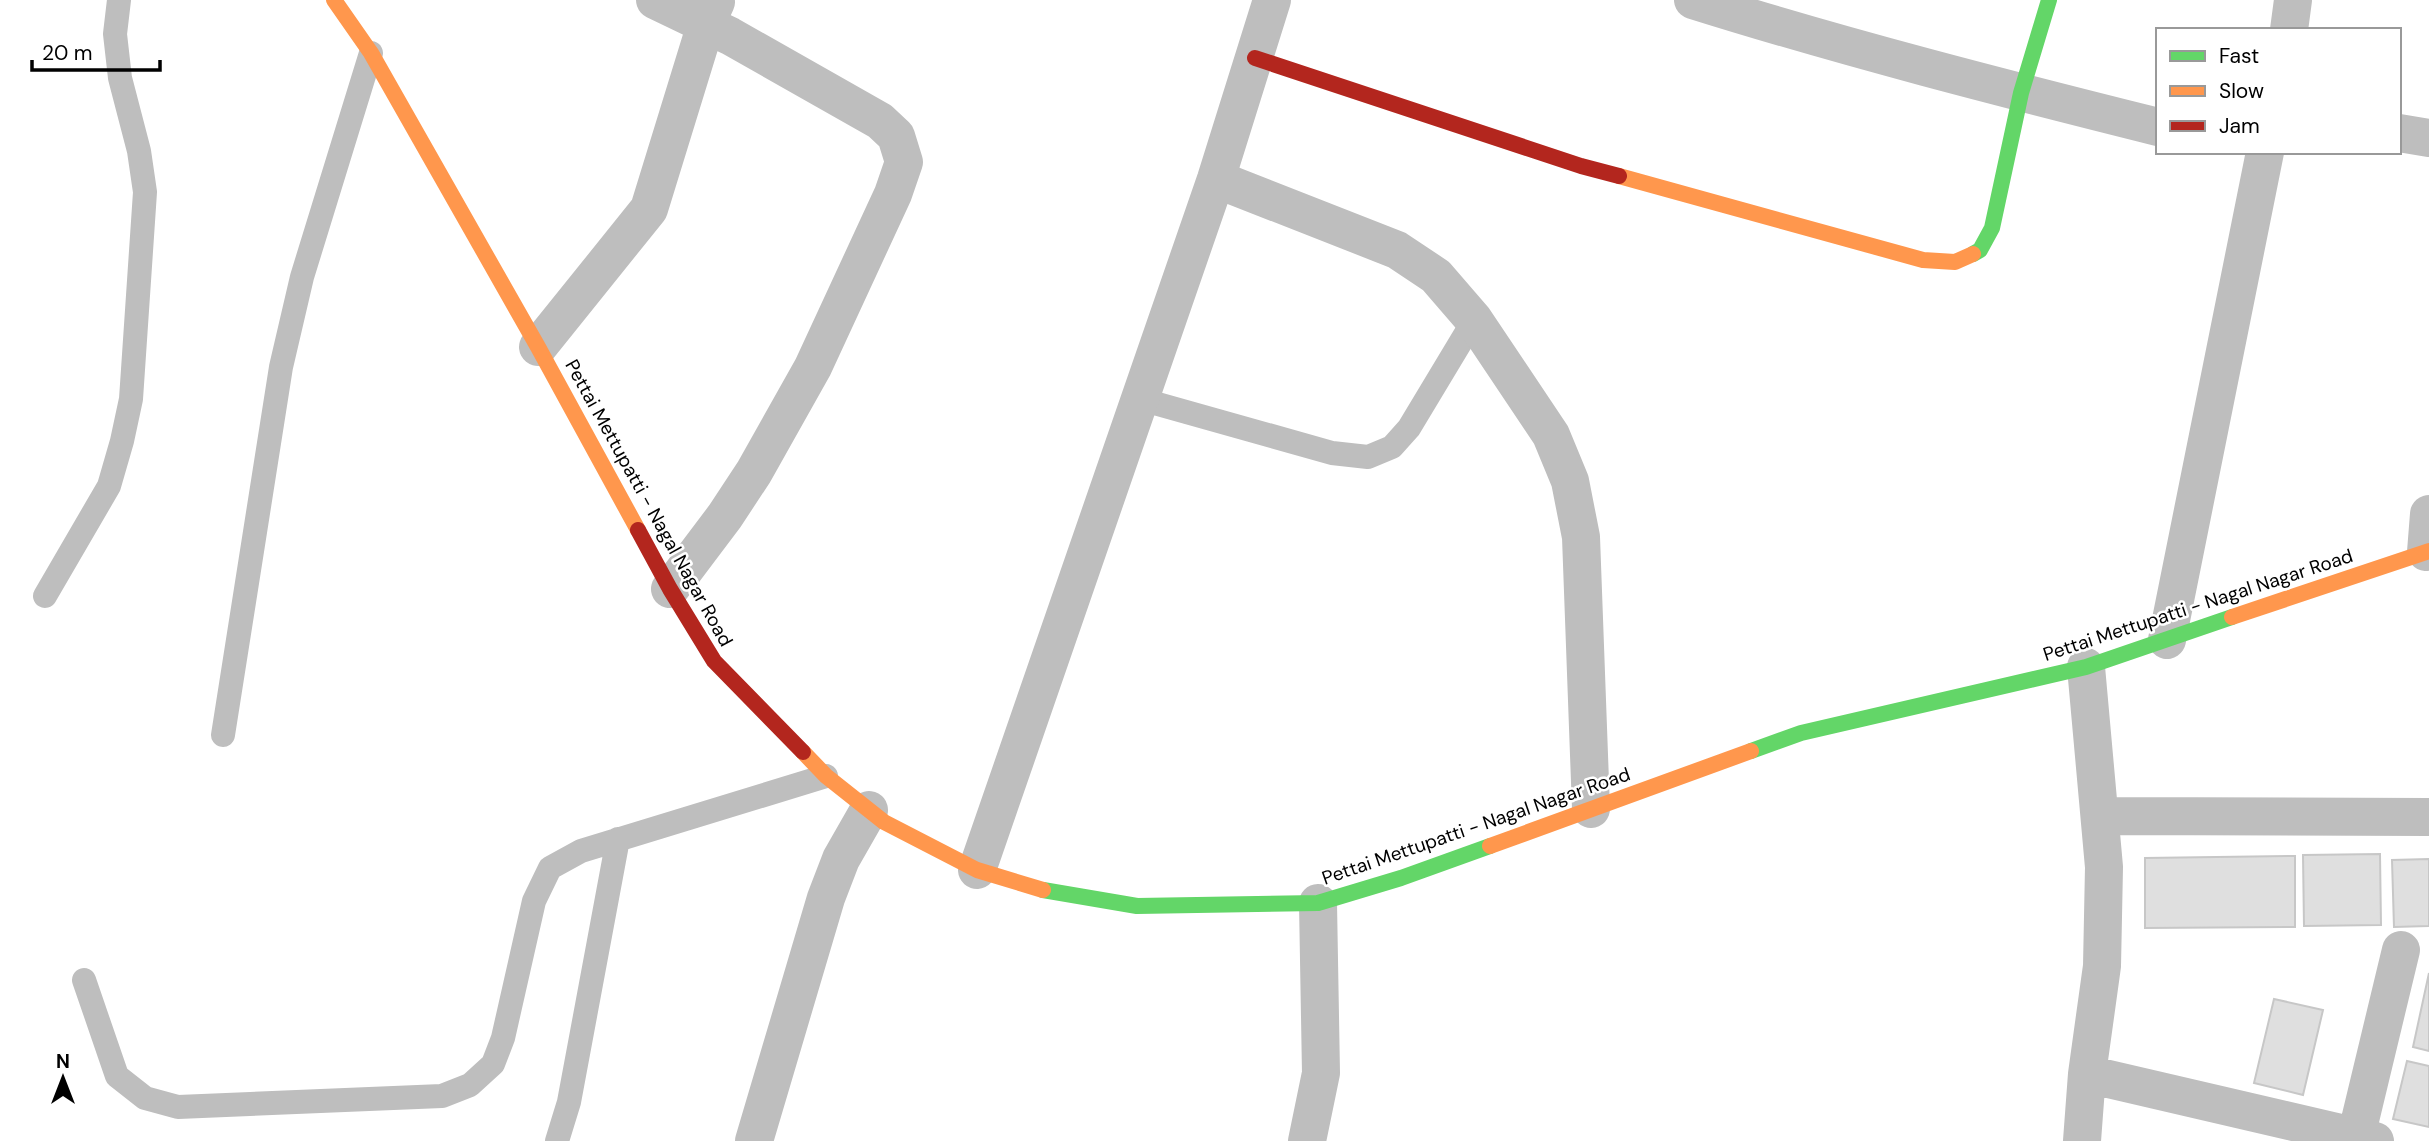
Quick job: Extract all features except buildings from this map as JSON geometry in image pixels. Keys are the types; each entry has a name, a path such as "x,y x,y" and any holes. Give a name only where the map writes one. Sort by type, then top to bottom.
{"main road":[{"name":"Pettai Mettupatti - Nagal Nagar Road","path":"334,0 371,53 538,347 670,589 714,661 826,776 884,822 976,870 1038,889 1137,906 1318,903 1401,878 1801,733 2086,667 2428,552"},
{"path":"1255,58 1581,166 1923,260 1955,262 1980,250 1992,228 2021,93 2049,0"}],"street":[{"path":"655,0 711,12 880,121 896,136 904,162 893,194 813,367 754,472 725,516 670,589"},
{"path":"976,870 1216,180 1272,0"},
{"path":"1693,0 1797,16 2021,93 2156,127"},
{"path":"2289,28 2293,0"},
{"path":"538,347 649,209 711,12"},
{"path":"2401,133 2429,138"},
{"path":"2167,640 2263,154"},
{"path":"1216,180 1397,250 1436,276 1474,320 1551,435 1570,481 1581,537 1591,809"},
{"path":"2428,552 2429,514"},
{"path":"2082,1141 2087,1074 2102,966 2104,867 2086,667"},
{"path":"754,1141 826,898 841,859 869,810"},
{"path":"2100,816 2429,817"},
{"path":"1307,1141 1321,1073 1318,903"},
{"path":"2087,1074 2362,1139 2402,950"}],"lane":[{"path":"45,596 109,486 131,399 145,192 139,151 120,78 115,34 119,0"},
{"path":"223,735 281,367 302,277 371,53"},
{"path":"1140,398 1332,453 1367,457 1392,447 1409,428 1474,320"},
{"path":"84,980 117,1076 145,1098 178,1107 442,1096 470,1085 493,1064 503,1038 534,901 550,868 581,851 826,776"},
{"path":"557,1141 569,1102 618,839"}],"traffic: fast":[{"path":"1973,254 1980,250 1992,228 2021,93 2049,0"},
{"path":"1751,751 1801,733 2086,667 2232,617"},
{"path":"1043,890 1137,906 1318,903 1401,878 1490,846"}],"traffic: slow":[{"path":"334,0 371,53 538,347 638,530"},
{"path":"1619,176 1923,260 1955,262 1973,254"},
{"path":"2232,617 2429,551"},
{"path":"1490,846 1751,751"},
{"path":"803,752 826,776 884,822 977,870 1043,890"}],"traffic: jam":[{"path":"1255,58 1581,166 1619,176"},
{"path":"638,530 714,661 803,752"}]}
